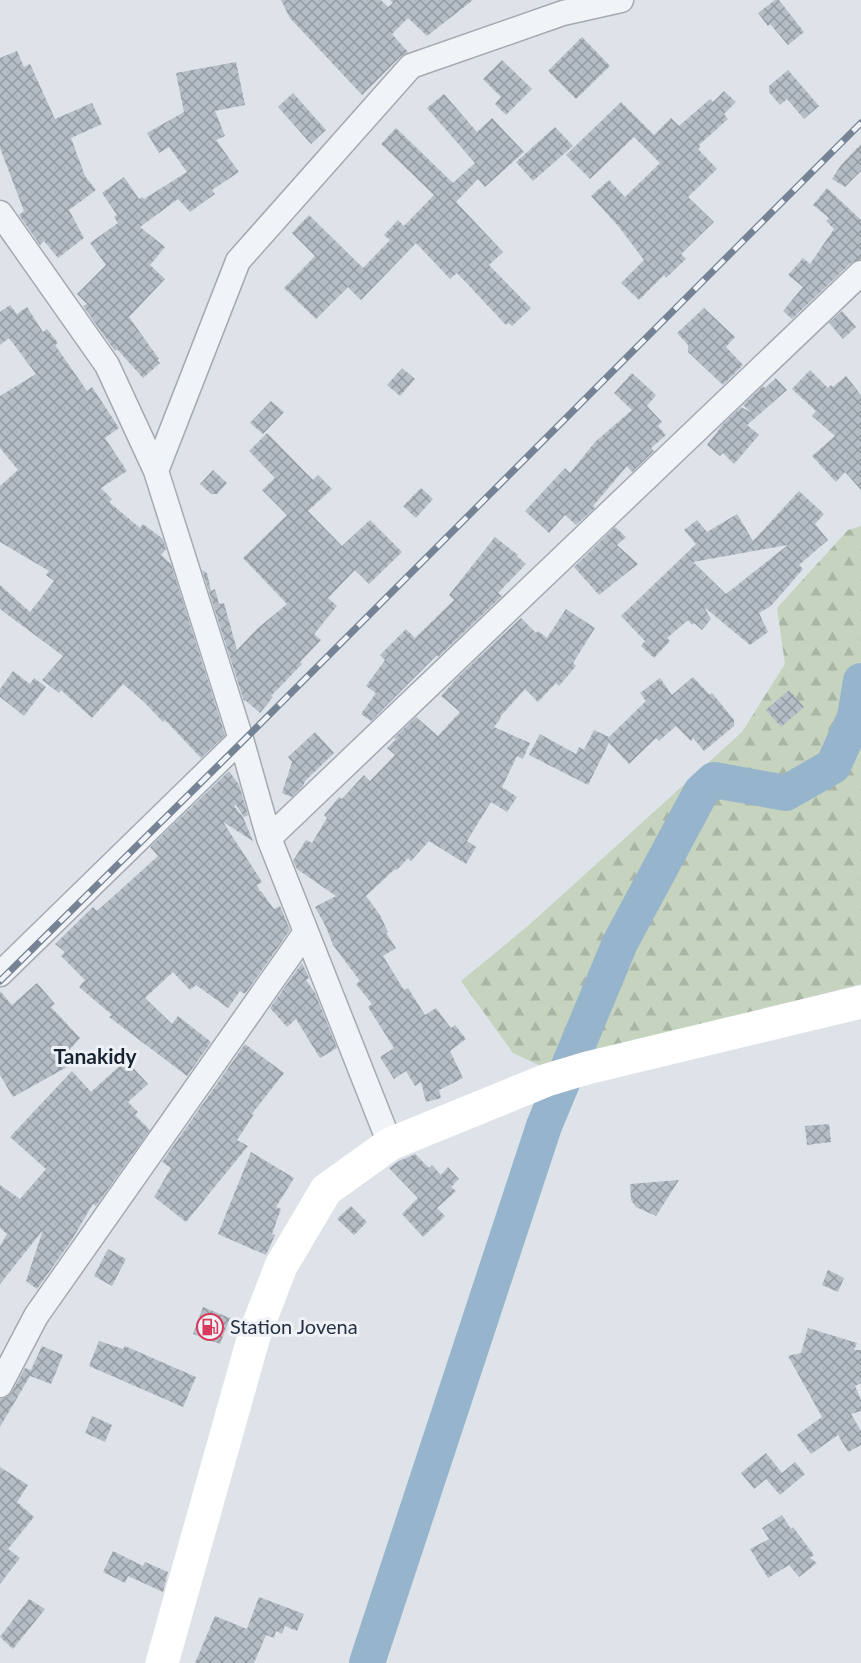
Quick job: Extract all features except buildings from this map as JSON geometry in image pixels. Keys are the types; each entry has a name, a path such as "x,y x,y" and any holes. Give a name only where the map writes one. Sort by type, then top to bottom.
{"main road":[{"path":"162,1663 254,1336 281,1266 326,1190 390,1144 547,1080 587,1068 861,1002"}],"street":[{"path":"156,471 238,261 411,66 563,14 621,0"},
{"path":"0,213 107,365 156,471 241,739 269,838 390,1144"},
{"path":"269,838 861,273"},
{"path":"0,974 241,739"},
{"path":"0,1384 36,1316 306,932"}],"green space":[{"path":"861,526 861,984 543,1067 513,1053 461,981 529,925 742,732 785,664 777,608 848,530"}],"waterway":[{"path":"367,1663 544,1126 620,943 701,792 714,780 786,793 833,766 855,717 861,681"}],"railway":[{"path":"0,981 861,123"}],"place":[{"name":"Station Jovena","path":"210,1327"}],"district":[{"name":"Tanakidy","path":"95,1057"}]}
